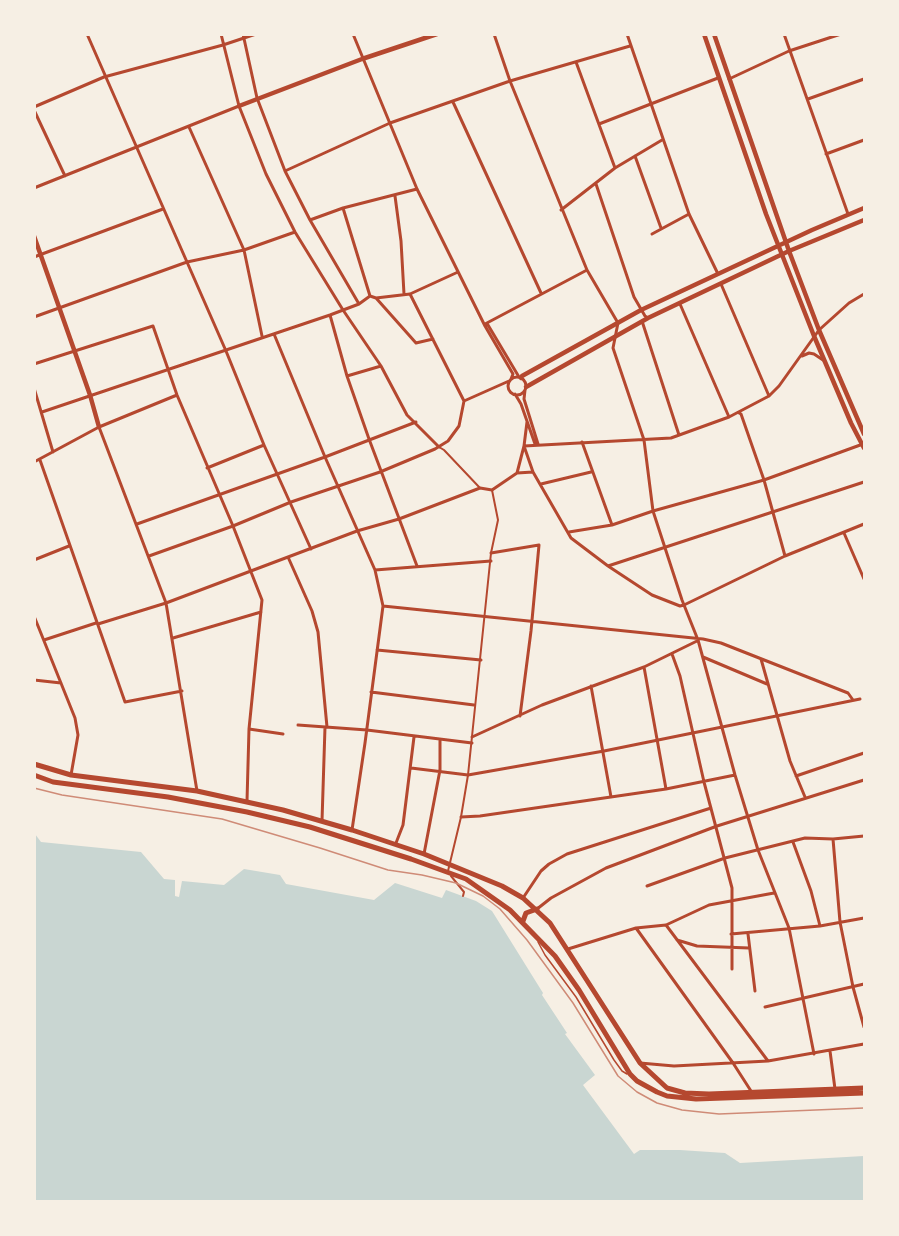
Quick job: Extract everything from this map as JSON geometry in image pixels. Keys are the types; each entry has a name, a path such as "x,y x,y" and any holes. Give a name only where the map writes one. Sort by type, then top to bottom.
{"main road":[{"path":"239,106 362,59 437,34"},
{"path":"704,34 779,246 825,363 851,423 864,446"},
{"path":"714,34 786,243 819,330 864,434"},
{"path":"520,378 641,310 864,208"},
{"path":"525,388 648,318 789,251 864,220"},
{"path":"34,236 99,427"},
{"path":"34,764 71,775 197,791 247,801 352,830 449,863 502,886 523,898 550,922 640,1063 660,1083 675,1091 709,1094 835,1089 864,1091"},
{"path":"53,782 59,776 58,771"},
{"path":"34,775 70,785 168,797 258,814 310,827 466,879 482,889 532,930 567,972 630,1074 657,1092 696,1100 864,1091"},
{"path":"70,785 71,775"},
{"path":"85,787 87,777"},
{"path":"525,923 526,913 537,909"},
{"path":"630,1074 641,1070 640,1063"}],"street":[{"path":"87,34 311,549"},
{"path":"220,34 239,106 266,174 296,232 343,310 381,366 407,415 480,488"},
{"path":"243,34 257,98 285,171 310,220 359,304"},
{"path":"65,176 34,108 104,77 256,34"},
{"path":"353,34 417,189 458,272 513,374 509,389 521,404 537,444"},
{"path":"494,34 510,81 586,270 618,323 613,348 644,440 653,511 664,548 698,640 758,850 789,928 814,1054"},
{"path":"627,34 689,214 718,275"},
{"path":"784,34 848,214"},
{"path":"729,79 789,51 841,34"},
{"path":"285,171 390,123 510,81 630,46"},
{"path":"576,62 615,168"},
{"path":"599,124 718,78"},
{"path":"808,99 864,79"},
{"path":"453,102 541,293"},
{"path":"34,188 239,106"},
{"path":"189,127 244,250 262,337"},
{"path":"561,210 615,168 662,140"},
{"path":"826,154 864,140"},
{"path":"635,156 661,228"},
{"path":"596,184 634,297 648,318"},
{"path":"310,220 343,208 417,189"},
{"path":"394,195 401,241 404,294"},
{"path":"343,208 370,296"},
{"path":"34,257 164,209"},
{"path":"652,234 689,214"},
{"path":"34,317 186,262 244,250 296,232"},
{"path":"486,324 586,270"},
{"path":"370,296 376,298 410,294 458,272"},
{"path":"721,284 769,396"},
{"path":"149,556 233,526 291,502 380,472 448,441 459,426 464,401 410,294"},
{"path":"524,446 644,440 679,435 729,417 769,396 801,357 819,330 849,303 864,294"},
{"path":"42,412 330,315 359,304 370,296"},
{"path":"376,298 416,343 433,339"},
{"path":"680,304 729,417"},
{"path":"330,315 347,376 380,472 417,566"},
{"path":"642,321 679,435"},
{"path":"486,324 525,388 524,399 537,444"},
{"path":"34,364 153,326 177,395 252,571 262,600 249,729 247,801"},
{"path":"274,334 337,487 375,570 383,606 352,830"},
{"path":"801,357 809,353 814,354 825,363"},
{"path":"347,376 381,366"},
{"path":"464,401 510,380 520,378"},
{"path":"34,388 54,452"},
{"path":"515,394 520,394 525,388"},
{"path":"34,462 99,427 177,395"},
{"path":"738,412 741,414 764,480 785,556"},
{"path":"517,473 528,421"},
{"path":"137,524 416,422"},
{"path":"99,427 166,603 197,791"},
{"path":"582,442 612,525"},
{"path":"207,468 264,445"},
{"path":"524,446 533,472 571,538 651,595 680,606 785,556 864,524"},
{"path":"569,532 612,525 764,480 864,446"},
{"path":"40,460 125,702 182,691"},
{"path":"44,640 166,603 357,531 399,519 480,488 492,490 517,473 533,472"},
{"path":"539,482 542,485 591,472"},
{"path":"608,566 864,482"},
{"path":"463,896 464,892 448,872 468,775 491,553 498,520 492,490"},
{"path":"844,533 864,579"},
{"path":"491,553 539,545 520,716"},
{"path":"34,560 69,546"},
{"path":"288,557 312,611 318,632 326,727 322,821"},
{"path":"375,570 491,561"},
{"path":"383,606 703,639 721,643 848,693 853,700"},
{"path":"173,638 261,612"},
{"path":"34,616 75,718 78,735 71,775"},
{"path":"472,737 591,686 644,667 698,640"},
{"path":"377,650 481,660"},
{"path":"672,654 680,676 704,782 732,888 732,969"},
{"path":"703,657 767,684"},
{"path":"761,659 776,716 805,797"},
{"path":"644,667 666,789"},
{"path":"34,680 61,683"},
{"path":"591,686 611,797"},
{"path":"371,692 474,705"},
{"path":"411,768 468,775 657,741 860,699"},
{"path":"298,725 367,730 472,743"},
{"path":"249,729 283,734"},
{"path":"396,845 403,825 414,737"},
{"path":"424,854 440,770 440,740"},
{"path":"796,776 864,753"},
{"path":"461,817 666,789 735,775"},
{"path":"537,909 551,898 606,868 717,826 864,780"},
{"path":"523,898 541,871 560,857 711,808"},
{"path":"647,886 725,858 805,838 832,839 864,836"},
{"path":"832,839 840,922 864,1028"},
{"path":"793,841 811,891 820,926"},
{"path":"568,949 636,928 666,925 709,905 774,893"},
{"path":"731,934 820,926 864,918"},
{"path":"666,925 768,1061"},
{"path":"636,928 751,1091"},
{"path":"748,933 755,991"},
{"path":"675,939 697,946 749,948"},
{"path":"765,1007 864,984"},
{"path":"640,1063 674,1066 768,1061 864,1044"},
{"path":"830,1051 835,1089"}],"shaded area":[{"path":"35,834 41,842 141,852 164,879 175,880 175,896 179,897 182,881 224,885 244,869 280,875 286,884 374,900 395,883 442,898 446,890 476,901 492,911 567,1033 565,1034 595,1075 583,1085 634,1154 640,1150 725,1153 740,1163 864,1156 864,1201 35,1202"}],"tram line":[{"path":"34,788 62,795 222,819 388,870 456,883 483,896 500,909 527,940 573,1003 618,1076 637,1092 657,1103 682,1110 719,1114 864,1108"}]}
